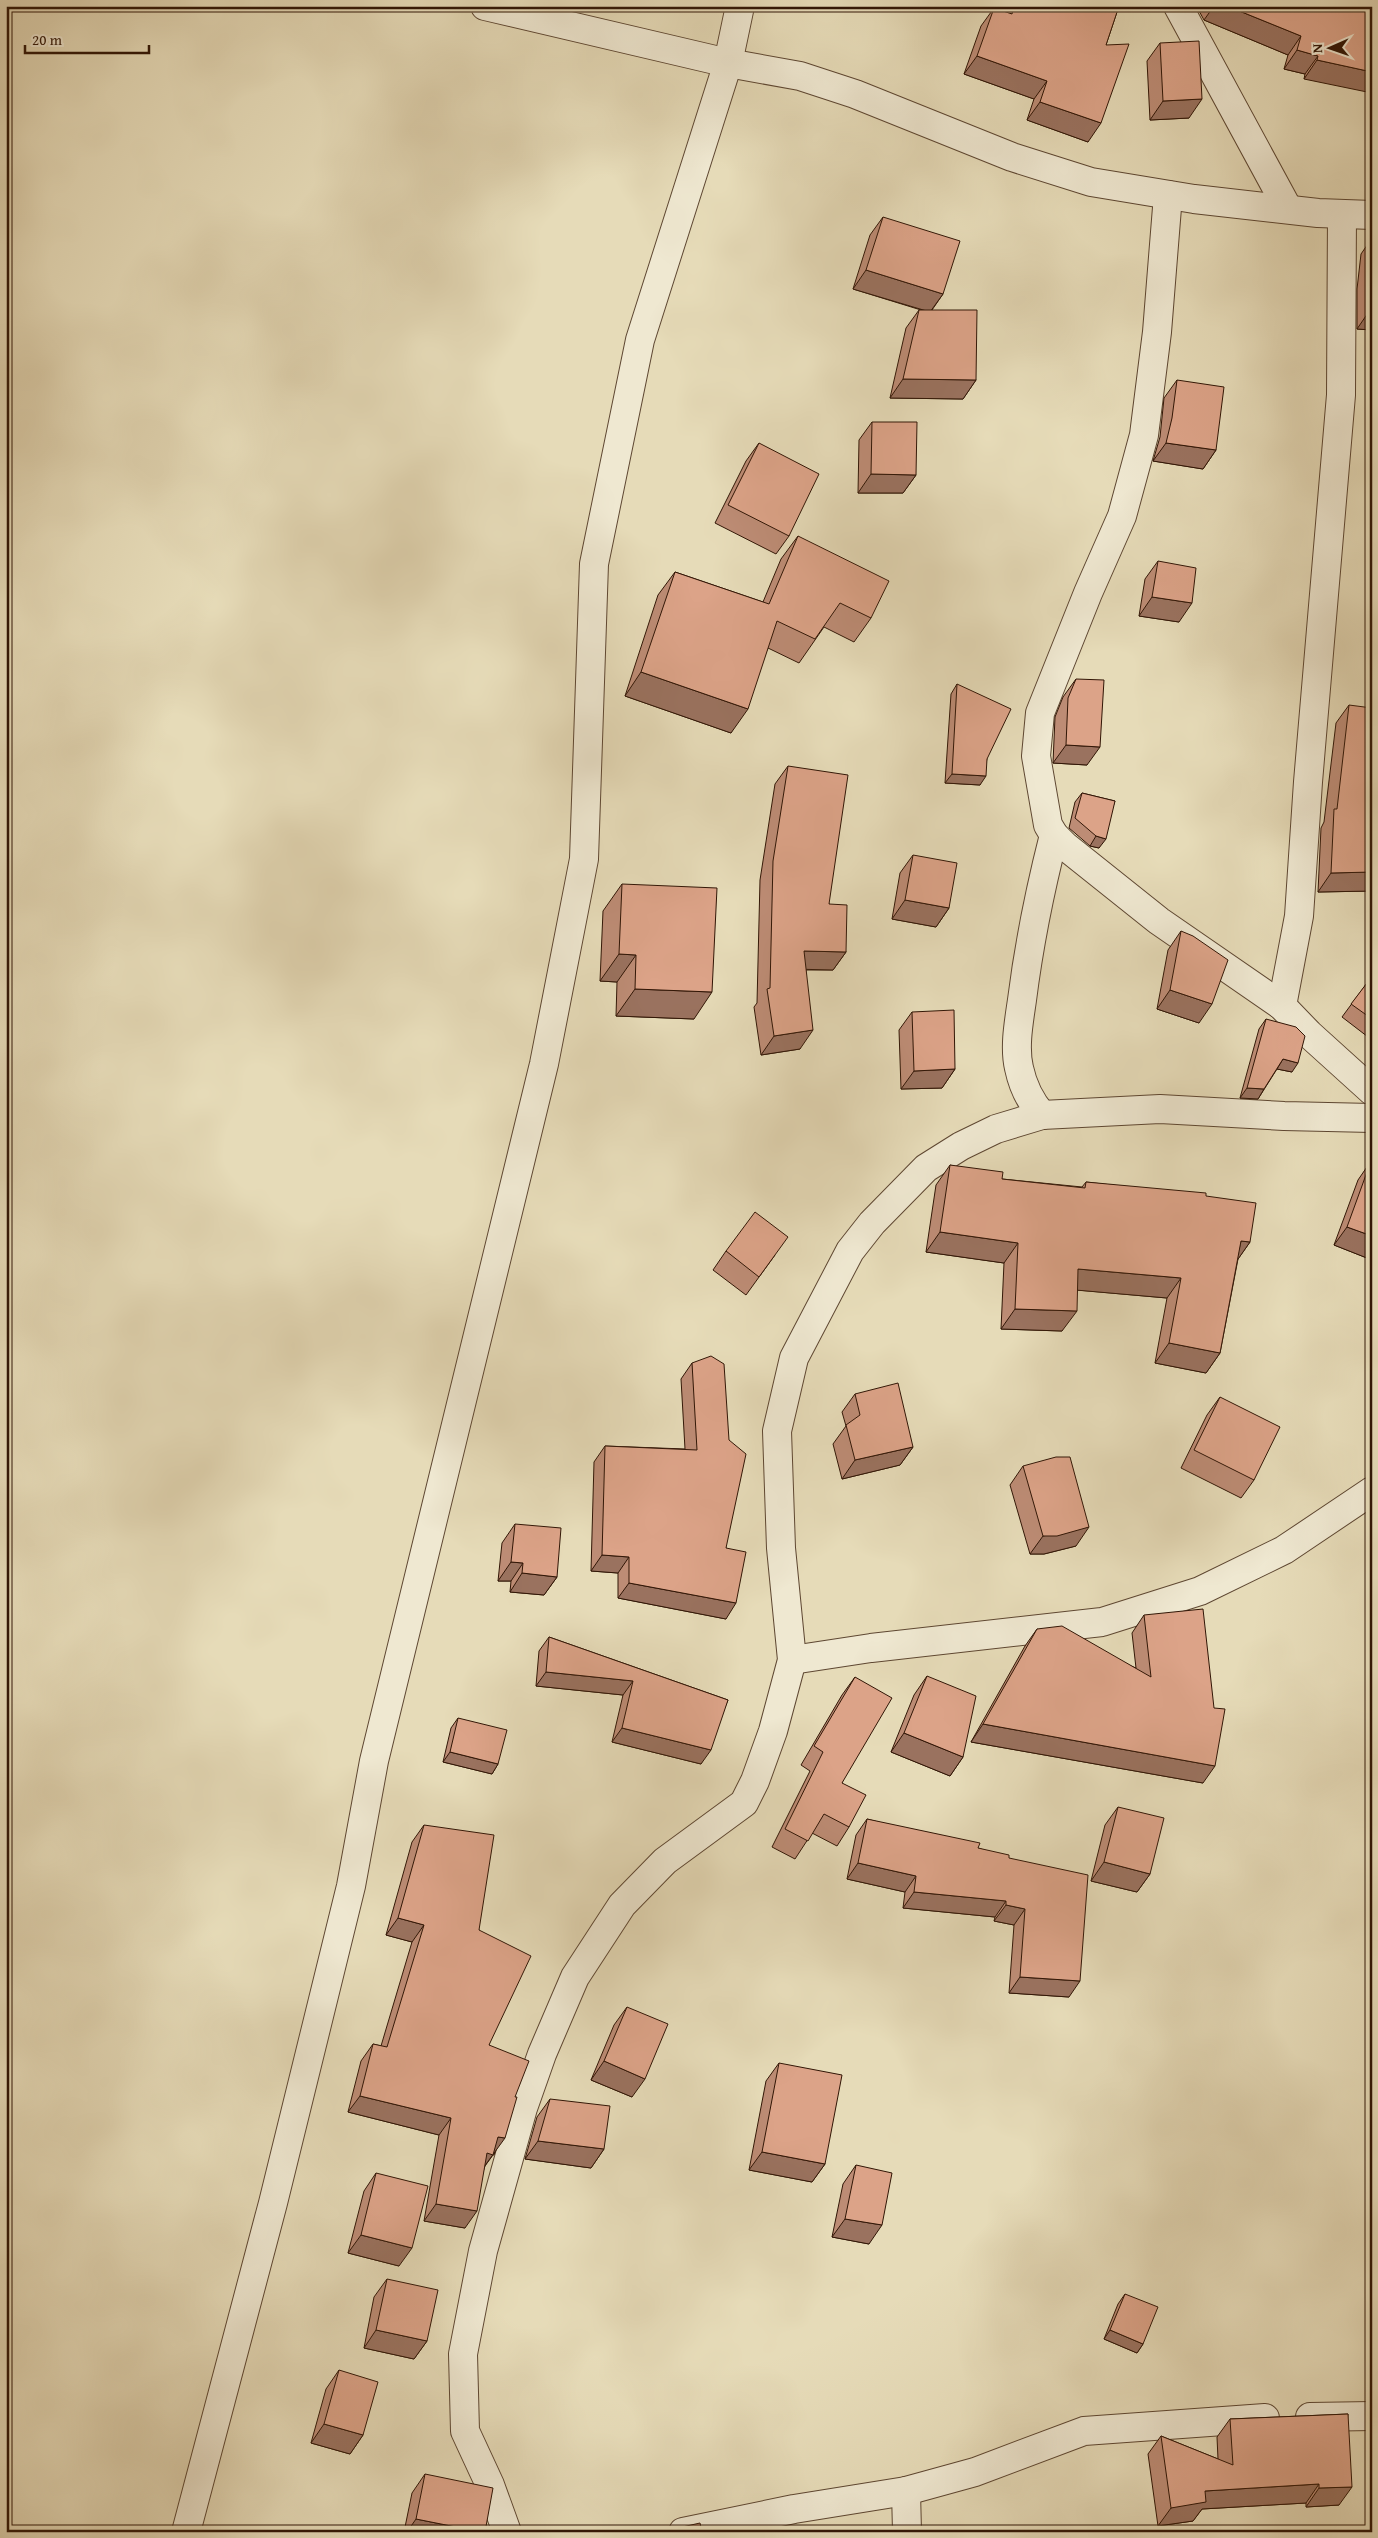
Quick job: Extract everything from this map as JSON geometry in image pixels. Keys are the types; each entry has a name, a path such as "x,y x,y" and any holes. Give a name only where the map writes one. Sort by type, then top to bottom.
{"street":[{"path":"485,6 728,63 800,76 855,94 1012,157 1091,182 1168,195 1342,215 1372,216"},
{"path":"186,2532 242,2324 341,1925 374,1761 544,1064 584,859 594,564 640,340 728,63 740,6"},
{"path":"1178,6 1288,208"},
{"path":"1168,195 1157,332 1144,435 1122,516 1088,593 1040,713 1036,756 1048,825 1054,836 1159,921 1282,1006 1309,1034 1372,1091"},
{"path":"1282,1006 1299,916 1308,782 1340,414 1342,215"},
{"path":"1042,1116 1028,1098 1018,1067 1018,1027 1027,957 1054,836"},
{"path":"507,2532 490,2485 465,2431 463,2354 483,2251 523,2108 542,2054 575,1977 622,1905 665,1861 744,1803 755,1781 773,1731 792,1660 781,1548 777,1431 794,1358 850,1251 872,1223 926,1168 961,1146 996,1129 1042,1116 1160,1109 1284,1116 1372,1118"},
{"path":"792,1660 871,1648 1102,1622 1200,1591 1268,1559 1372,1491"},
{"path":"683,2532 794,2508 906,2491 974,2472 1084,2431 1270,2418 1372,2416"},
{"path":"906,2491 907,2532"}],"building":[{"path":"1014,6 1119,6 1106,45 1129,44 1101,123 1040,102 1047,81 977,56 994,8 1012,14"},
{"path":"1227,6 1372,6 1372,72 1317,60 1318,56 1297,50 1301,36"},
{"path":"1199,41 1202,99 1163,101 1160,43"},
{"path":"883,217 960,241 943,294 866,270"},
{"path":"1372,255 1372,310 1370,310 1370,270"},
{"path":"919,310 977,310 976,380 903,379"},
{"path":"1177,380 1224,387 1216,450 1166,443 1172,418"},
{"path":"872,422 917,422 916,475 871,474"},
{"path":"759,443 819,474 789,536 728,505"},
{"path":"798,536 889,581 871,618 840,603 815,639 777,621 748,709 641,672 675,572 769,604"},
{"path":"1158,561 1196,568 1192,603 1152,597"},
{"path":"1076,679 1104,680 1100,747 1066,745 1068,698"},
{"path":"957,684 1011,709 987,759 986,776 952,774"},
{"path":"1349,705 1372,708 1372,872 1331,873 1334,809 1337,809"},
{"path":"788,766 848,775 829,904 847,905 846,952 804,951 813,1030 774,1036 767,989 770,988 773,861"},
{"path":"1082,793 1115,801 1106,839 1096,836 1075,818"},
{"path":"913,855 957,863 949,908 905,900"},
{"path":"622,884 717,888 712,992 635,989 636,955 619,954"},
{"path":"1181,931 1193,936 1228,960 1212,1004 1170,990"},
{"path":"1370,979 1372,980 1372,1019 1351,1004"},
{"path":"954,1010 955,1069 914,1071 912,1012"},
{"path":"1266,1019 1296,1027 1305,1036 1298,1063 1283,1059 1264,1089 1247,1088"},
{"path":"1372,1161 1372,1236 1347,1227"},
{"path":"950,1165 1003,1172 1002,1179 1085,1188 1086,1182 1206,1193 1206,1196 1256,1203 1250,1242 1241,1241 1220,1353 1169,1343 1181,1278 1078,1269 1077,1311 1015,1309 1018,1243 940,1232"},
{"path":"755,1212 788,1237 759,1277 726,1251"},
{"path":"711,1356 724,1364 729,1440 746,1454 726,1548 746,1552 736,1603 629,1583 629,1557 602,1555 605,1446 697,1450 692,1363"},
{"path":"898,1383 913,1447 855,1460 846,1425 860,1415 855,1394"},
{"path":"1220,1397 1280,1427 1254,1480 1194,1450"},
{"path":"1056,1457 1070,1457 1089,1527 1057,1536 1043,1536 1023,1466"},
{"path":"515,1524 561,1528 557,1577 522,1573 523,1563 511,1562"},
{"path":"1203,1609 1214,1708 1225,1709 1215,1766 983,1724 1037,1629 1062,1626 1151,1677 1144,1615"},
{"path":"549,1637 728,1700 711,1750 622,1728 633,1681 546,1672"},
{"path":"927,1676 976,1696 963,1757 904,1733"},
{"path":"855,1677 892,1698 842,1783 866,1795 849,1827 824,1814 808,1841 785,1829 823,1752 814,1746"},
{"path":"458,1718 507,1730 498,1764 450,1752"},
{"path":"1118,1807 1164,1818 1150,1874 1104,1862"},
{"path":"867,1819 980,1843 978,1848 1009,1855 1009,1858 1088,1875 1080,1981 1020,1977 1025,1909 1006,1905 1006,1901 914,1892 916,1876 858,1863"},
{"path":"424,1825 494,1835 479,1930 531,1956 489,2045 529,2061 515,2097 517,2097 505,2138 498,2137 493,2155 487,2153 477,2211 436,2204 451,2118 360,2096 373,2044 387,2047 424,1925 398,1918"},
{"path":"627,2007 668,2024 645,2079 604,2061"},
{"path":"779,2063 842,2075 825,2164 762,2152"},
{"path":"550,2099 610,2106 604,2149 538,2141"},
{"path":"856,2165 892,2173 882,2225 845,2219"},
{"path":"376,2173 428,2186 412,2248 361,2235"},
{"path":"387,2279 438,2290 427,2341 376,2330"},
{"path":"1125,2294 1158,2307 1143,2344 1110,2330"},
{"path":"339,2370 378,2382 363,2435 324,2424"},
{"path":"1348,2414 1352,2487 1319,2488 1319,2484 1205,2491 1206,2502 1171,2508 1161,2436 1233,2465 1230,2419"},
{"path":"425,2474 493,2488 485,2532 416,2519"},
{"path":"700,2523 702,2532 660,2532"},
{"path":"909,2528 909,2532 840,2532 840,2530"}]}
